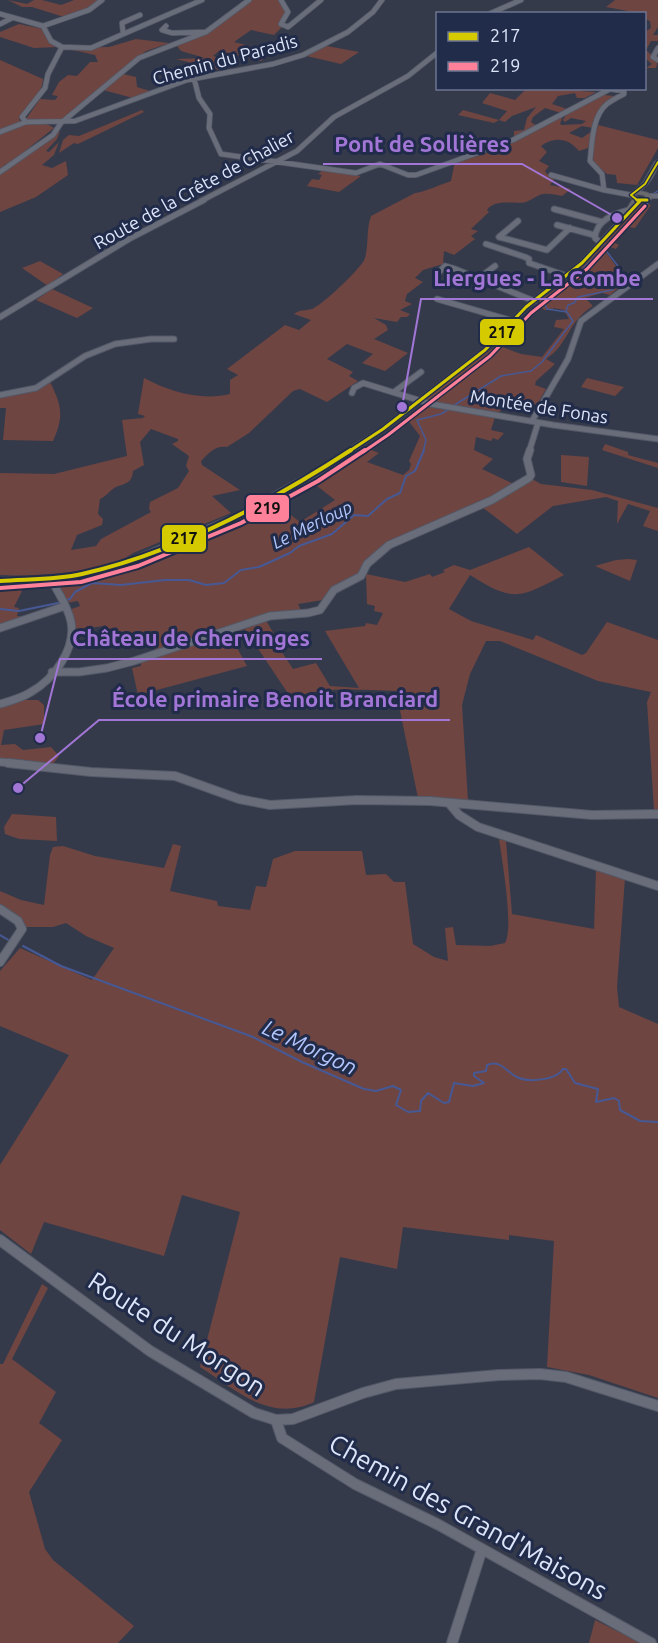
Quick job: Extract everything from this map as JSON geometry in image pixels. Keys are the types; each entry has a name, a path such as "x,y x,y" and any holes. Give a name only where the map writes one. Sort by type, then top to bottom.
{"main road":[{"path":"0,581 51,579 101,570 136,559 266,502 361,445 485,350 534,301 567,276 601,243 627,213 658,162"},
{"path":"636,197 647,195 645,184"}],"street":[{"path":"0,14 43,26 89,10 102,0"},
{"path":"43,26 51,41 62,47 94,47 123,32 202,0"},
{"path":"0,172 53,135 61,123 139,58 206,32 249,0"},
{"path":"281,0 288,12 281,24 288,27 321,0"},
{"name":"Chemin du Paradis","path":"61,123 98,113 194,78 275,63 323,46 346,34 373,13 382,0"},
{"path":"494,12 521,0"},
{"path":"123,32 122,23 140,15"},
{"path":"0,24 12,18"},
{"path":"166,26 162,30 169,34 193,29 206,32"},
{"path":"26,122 22,117 45,88 48,74 62,47"},
{"path":"658,48 653,54 658,60"},
{"name":"Route de la Crête de Chalier","path":"0,317 129,239 302,148 334,117 408,76 436,54"},
{"path":"194,78 202,104 210,114 209,128 219,152 226,155 356,173 362,173 376,165 384,164 408,175 416,175 495,147 608,90"},
{"path":"604,190 602,174 590,161 591,149 599,114 605,105 624,94 621,90"},
{"path":"0,132 26,122 61,123"},
{"path":"551,175 636,197"},
{"path":"647,195 658,196"},
{"path":"554,209 602,222"},
{"path":"594,235 602,222 613,214 627,213"},
{"path":"518,221 499,237 543,250 553,246 570,228"},
{"path":"557,225 594,235 601,243"},
{"path":"486,244 525,256 529,263 567,276"},
{"path":"52,672 80,671 134,661 271,615 320,610 334,590 361,576 367,564 389,545 492,500 529,478 531,475 527,459 535,422 568,359 579,325 588,315 658,264"},
{"path":"439,272 445,266 534,301"},
{"path":"479,278 495,266"},
{"path":"437,299 513,321"},
{"path":"0,395 36,388 101,347 149,337 174,339"},
{"path":"394,392 421,372"},
{"name":"Montée de Fonas","path":"352,393 354,388 363,383 417,401 445,407 658,439"},
{"path":"0,704 35,690 62,660 71,634 71,620 51,579"},
{"path":"0,628 63,603"},
{"path":"0,762 91,772 175,776 239,799 270,805 357,801 449,802 592,815 658,814"},
{"path":"449,802 459,815 478,827 658,886"},
{"path":"0,909 18,921 22,928 0,962"},
{"name":"Route du Morgon","path":"0,1240 150,1351 254,1413 276,1420 293,1419 363,1393 396,1384 500,1375 540,1374 566,1377 658,1406"},
{"name":"Chemin des Grand'Maisons","path":"276,1420 282,1438 355,1484 482,1549 651,1643"},
{"path":"452,1643 482,1549"}],"shaded area":[{"path":"8,0 27,4 34,0 42,0 61,5 74,0 99,0 90,9 64,17 32,7 22,7"},
{"path":"252,0 279,0 288,12 279,24 282,27 274,35 251,30 234,42 270,51 264,54 267,56 261,61 219,51 213,56 233,62 220,70 176,59 205,58 181,51 177,46 210,31"},
{"path":"615,0 658,0 658,27 653,35 658,35 658,41 651,41 646,50 646,31 651,28 650,21 646,19 646,12 606,7"},
{"path":"19,24 43,29 49,42 58,47 34,48 0,37 0,32"},
{"path":"202,32 146,51 59,122 26,119 40,99 55,100 58,96 52,95 59,82 68,75 77,76 90,62 98,62 95,55 64,48 109,47 136,39 169,43"},
{"path":"327,46 359,52 341,64 302,55"},
{"path":"646,50 658,61 656,68 646,68 652,64 646,59"},
{"path":"0,60 43,79 40,91 22,113 19,119 21,122 0,131"},
{"path":"123,74 136,77 137,87 153,92 133,98 103,90"},
{"path":"525,90 596,92 585,98 577,98 575,93 558,96 552,104 567,109 561,113 545,108 533,117 531,122 537,126 514,138 514,131 524,130 527,118 536,107 512,116 505,122 499,120 507,111 482,103 490,93 515,100"},
{"path":"603,95 615,96 604,103 593,128 582,126 569,133 582,138 592,131 588,148 579,151 571,143 561,140 551,141 541,146 547,152 539,161 549,166 545,171 555,178 550,185 571,189 562,196 543,194 526,202 500,203 491,206 487,210 489,212 471,229 478,231 471,236 475,239 454,255 444,251 443,264 423,270 415,278 423,282 407,294 405,301 412,304 400,310 410,314 407,317 401,317 397,322 374,318 386,325 388,330 374,339 408,353 385,371 362,363 373,354 347,344 327,359 353,372 349,376 358,381 327,402 300,389 293,391 249,433 227,447 213,450 201,461 202,465 240,490 212,496 231,513 106,565 50,574 0,575 0,473 54,474 127,456 122,420 145,416 138,414 144,378 186,394 219,396 230,394 230,380 238,375 227,369 285,325 299,330 311,320 294,314 298,311 312,309 324,301 363,263 371,216 415,193 451,181 455,161 483,155 563,116 560,124 562,125 582,124 586,121 571,118 565,122 563,120 566,115","holes":["151,429 178,439 172,444 189,456 186,466 189,471 178,488 150,502 151,512 101,539 96,546 71,550 77,535 102,525 103,519 98,514 100,499 114,488 127,482 133,471 144,465 140,442"]},
{"path":"142,110 144,112 78,144 74,143 59,153 63,140 69,135 79,136"},
{"path":"463,110 499,120 494,123 458,115"},
{"path":"26,124 47,124 54,128 8,165 4,164 6,166 0,170 0,134"},
{"path":"598,125 658,140 658,148 637,185 617,183 616,175 607,174 593,162 594,139"},
{"path":"60,131 57,139 46,151 49,152 59,142 54,155 42,165 52,168 66,161 68,175 36,197 0,212 0,174"},
{"path":"323,170 361,176 339,192 307,186 312,179 319,180 322,175 318,174"},
{"path":"641,204 651,205 635,228 628,227 615,243 619,245 616,249 610,247 606,252 623,276 621,283 623,284 610,295 602,293 585,298 593,306 584,312 559,347 546,359 555,364 536,381 535,385 546,389 537,405 521,401 511,408 503,408 498,413 426,401 425,398 497,345 521,354 542,357 564,329 554,327 556,320 569,319 564,310 553,308 553,310 544,310 539,304 540,300 570,279 574,280 583,271 579,270"},
{"path":"40,261 63,274 48,286 22,268"},
{"path":"52,289 93,308 77,318 36,300"},
{"path":"587,378 624,387 615,396 581,387"},
{"path":"50,382 60,411 59,425 53,441 3,440 6,408 0,408 0,397 28,393"},
{"path":"429,407 495,417 491,430 504,433 498,440 493,438 491,441 476,437 474,450 493,459 482,469 514,484 496,496 394,540 369,559 358,576 333,587 323,600 298,604 301,610 298,611 247,620 155,650 149,633 106,638 104,626 73,630 69,610 80,606 78,601 66,603 57,583 109,574 245,521 278,505 300,522 335,500 312,482 364,447 379,453 367,462 403,475 409,470 411,464 409,461 420,436 407,419"},
{"path":"605,444 628,452 628,455 658,463 658,468 602,450"},
{"path":"561,455 589,457 587,486 561,482"},
{"path":"532,479 541,484 592,490 658,508 658,531 643,526 650,511 628,504 617,524 618,501 606,497 553,506 517,534 482,507"},
{"path":"529,547 564,575 537,589 517,594 497,590 470,575 449,609 471,621 533,640 536,635 582,655 586,653 607,622 658,640 658,810 654,810 647,702 651,692 598,681 500,641 486,641 470,674 462,705 468,800 418,798 396,691 330,690 291,698 245,629 230,635 247,666 138,695 132,668 141,666 141,662 265,619 277,639 274,640 293,669 316,663 330,686 359,688 325,631 365,626 366,623 377,625 383,613 374,611 375,606 367,604 366,574 405,582 430,574 432,577 445,572 443,570 454,565 470,570"},
{"path":"616,560 637,560 630,581 595,566"},
{"path":"0,585 16,586 22,591 14,607 19,608 17,616 24,617 0,625"},
{"path":"23,700 38,700 44,705 44,724 4,730 1,745 15,744 23,750 51,747 59,756 53,764 0,759 0,707"},
{"path":"12,814 56,817 57,841 19,839 5,834 4,827"},
{"path":"499,839 506,841 512,914 594,929 596,869 625,878 617,987 619,1007 658,1024 658,1398 589,1375 547,1367 554,1241 509,1235 509,1240 403,1227 397,1269 340,1257 314,1402 283,1409 268,1406 240,1394 200,1367 240,1212 182,1195 164,1256 44,1222 31,1254 0,1230 0,1165 69,1055 0,1026 0,971 20,948 92,980 114,948 86,936 66,923 53,927 27,927 0,905 0,891 21,900 44,905 53,847 63,846 95,856 164,868 173,844 181,846 170,891 217,901 218,906 250,910 256,886 266,887 273,859 295,851 362,851 366,875 386,874 394,882 405,882 413,944 434,957 448,961 445,928 453,927 456,945 490,946 505,943 508,909"},
{"path":"42,1284 48,1288 12,1359 56,1392 39,1423 62,1440 29,1492 45,1549 53,1560 134,1626 118,1643 0,1643 0,1364 3,1364"},
{"path":"595,1620 641,1643 589,1643"}],"waterway":[{"name":"Le Merloup","path":"653,194 658,191"},
{"name":"Le Merloup","path":"453,406 501,376 531,371 542,362 573,321 567,312 547,309 544,302 569,283 648,203"},
{"path":"566,311 568,305 574,303 578,297 612,290 625,279 624,274 604,248"},
{"name":"Le Merloup","path":"423,452 426,440 417,420 441,414 449,409"},
{"name":"Le Merloup","path":"0,609 19,611 58,603 70,599 75,592 92,583 121,585 165,580 189,580 206,585 224,583 241,570 259,567 290,553 299,546 332,534 354,515 368,516 387,499 400,493 406,476 415,471 424,450"},
{"name":"Le Morgon","path":"0,935 12,942"},
{"name":"Le Morgon","path":"23,946 61,966 253,1037 302,1062 364,1089 376,1091 393,1086 401,1090 396,1105 408,1112 420,1111 421,1101 428,1093 444,1103 449,1102 454,1083 473,1086 484,1083 474,1076 474,1073 486,1071 487,1065 496,1064 513,1075 528,1080 549,1078 566,1069 575,1083 598,1089 596,1102 614,1098 619,1101 620,1110 640,1121 658,1122"}],"transit line":[{"name":"217","path":"647,200 637,200 631,195 645,184 658,162"},
{"name":"217","path":"0,581 80,575 136,559 238,516 314,474 383,429 485,350 526,307 582,263 640,201"},
{"name":"219","path":"0,588 81,582 138,566 241,523 318,481 388,435 490,356 531,313 587,269 645,206"}],"place":[{"name":"Pont de Sollières","path":"617,218"},
{"name":"Liergues - La Combe","path":"402,407"},
{"name":"Château de Chervinges","path":"40,738"},
{"name":"École primaire Benoit Branciard","path":"18,788"}]}
